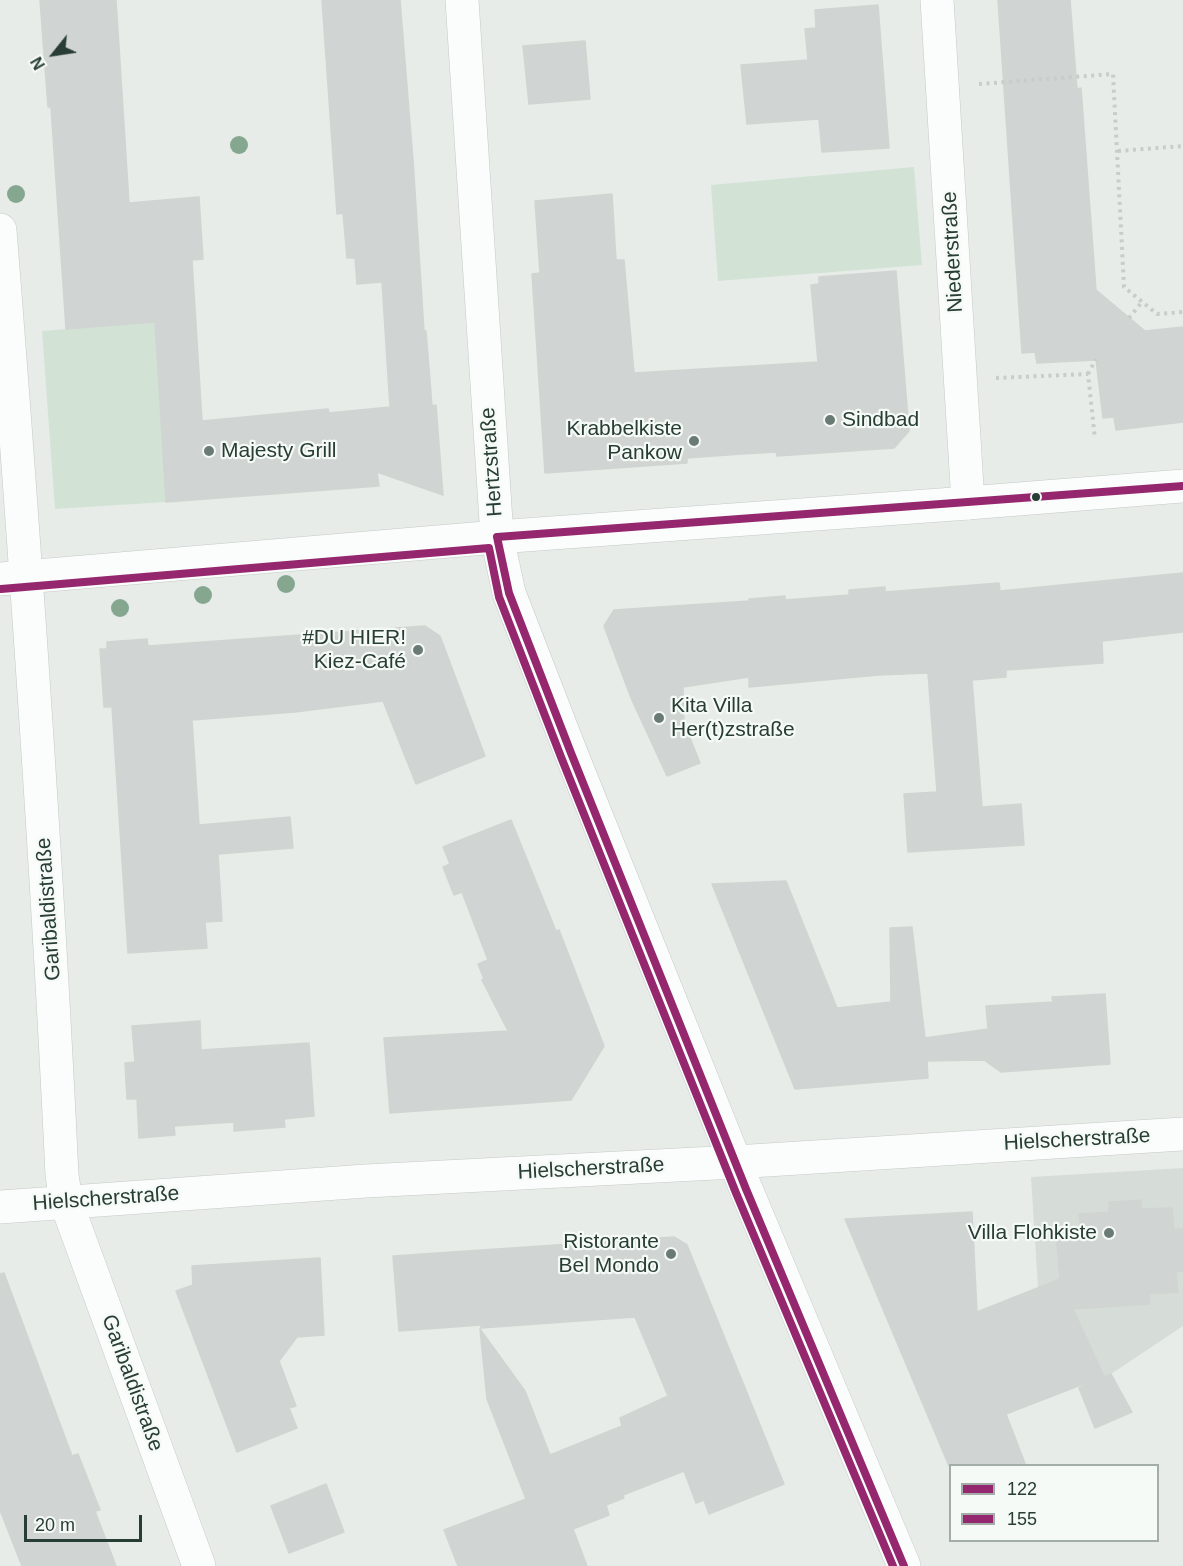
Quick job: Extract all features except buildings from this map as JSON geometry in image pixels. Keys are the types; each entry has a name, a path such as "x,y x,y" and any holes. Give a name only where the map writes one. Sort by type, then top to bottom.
{"street":[{"name":"Hertzstraße","path":"462,0 497,537 509,594 735,1162 904,1566"},
{"name":"Niederstraße","path":"937,0 968,503"},
{"name":"Garibaldistraße","path":"0,230 14,578 52,963 62,1175 66,1202 199,1566"},
{"path":"14,578 497,537 1183,486"},
{"name":"Hielscherstraße","path":"0,1207 366,1181 735,1162 1183,1134"}],"path":[{"path":"973,84 1113,74 1119,151 1124,287 1157,314 1183,312"},
{"path":"1119,151 1183,146"},
{"path":"1129,318 1141,303"},
{"path":"1095,439 1088,374 1096,359"},
{"path":"995,378 1088,374"}],"shaded area":[{"name":"Villa Flohkiste","path":"1183,1168 1183,1326 1111,1374 1081,1387 1038,1288 1031,1177"}],"green space":[{"path":"914,167 922,265 718,281 711,185"},
{"path":"155,322 166,502 55,509 42,331"}],"transit line":[{"name":"122","path":"497,537 1183,486"},
{"name":"122","path":"497,537 509,593 571,753 746,1189 904,1566"},
{"name":"155","path":"1,589 489,548 499,597 561,757 736,1193 893,1566"}],"place":[{"name":"Sindbad","path":"830,420"},
{"name":"Krabbelkiste Pankow","path":"694,441"},
{"name":"Majesty Grill","path":"209,451"},
{"name":"#DU HIER! Kiez-Café","path":"418,650"},
{"name":"Kita Villa Her(t)zstraße","path":"659,718"},
{"name":"Villa Flohkiste","path":"1109,1233"},
{"name":"Ristorante Bel Mondo","path":"671,1254"}]}
